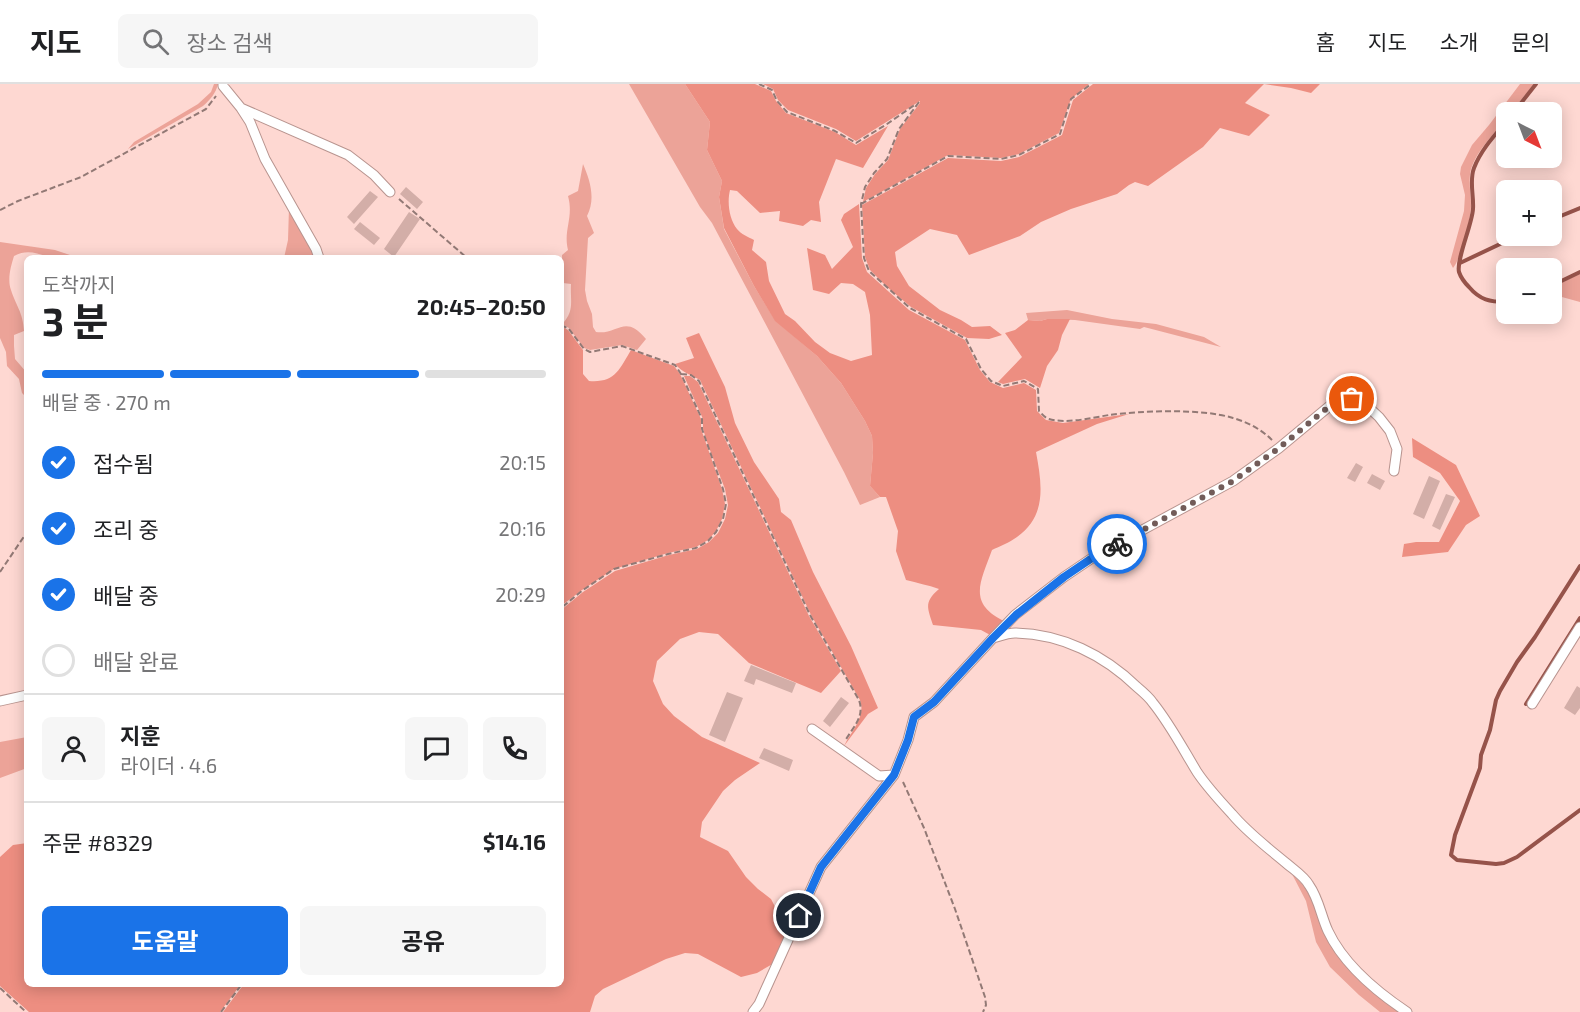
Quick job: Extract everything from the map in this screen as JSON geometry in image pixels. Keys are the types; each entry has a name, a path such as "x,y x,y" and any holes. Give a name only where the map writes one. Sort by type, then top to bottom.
{"street":[{"path":"223,85 250,122 265,159 318,255"},
{"path":"241,108 348,154 374,175 390,192"},
{"path":"753,1012 759,1004 821,867 894,775 908,740 914,717 934,702 1016,615 1098,554 1233,481 1279,448 1338,399 1352,399 1366,405 1390,431 1397,449 1394,471"},
{"path":"1532,704 1580,627"},
{"path":"993,638 1013,633 1041,635 1068,643 1112,664 1132,681 1153,701 1198,774 1240,824 1309,884 1328,931 1340,951 1358,972 1407,1012"},
{"path":"0,701 24,696"},
{"path":"812,729 879,776 894,775"}],"path":[{"path":"759,84 772,90 787,112 835,131 856,143 919,102 899,129 887,159 874,173 865,188 861,204 864,258 869,271 910,308 966,339 981,369 991,381 1003,386 1024,381 1038,389 1039,411 1047,419 1064,421 1128,413 1179,412 1230,417 1265,433 1279,448"},
{"path":"861,204 948,156 1001,159 1019,155 1044,143 1060,134 1071,99 1091,84"},
{"path":"0,210 81,177 206,109 223,85"},
{"path":"390,192 464,255"},
{"path":"564,327 584,349 590,352 622,346 675,365 702,419 706,445 723,489 726,504 723,519 708,541 696,548 614,569 564,606"},
{"path":"681,374 691,375 699,381 810,615 859,700 862,708 860,718 840,749"},
{"path":"0,572 24,536"},
{"path":"894,775 903,783 924,828 951,898 985,997 986,1005 983,1012"},
{"path":"221,1012 240,987"},
{"path":"0,988 26,1012"}],"shaded area":[{"path":"214,84 218,84 216,90 203,106 128,149 134,142 198,104 211,92"},
{"path":"629,84 685,84 710,122 707,150 722,181 719,197 724,229 775,320 817,356 841,383 865,421 872,436 870,486 880,497 860,505 712,223 700,207"},
{"path":"685,84 755,84 771,91 786,113 835,132 856,145 888,126 863,168 836,159 819,202 821,222 811,220 803,226 779,221 780,211 760,213 737,191 730,190 729,210 734,225 740,232 754,240 752,250 766,262 769,281 785,314 815,342 830,353 851,361 872,355 870,315 865,292 853,284 841,283 829,294 813,290 807,248 825,255 832,269 853,247 841,220 844,214 859,204 862,258 867,272 909,310 965,340 980,370 990,382 1003,388 1024,383 1036,390 1037,411 1046,420 1063,423 1129,414 1097,424 1036,452 1041,487 1038,509 1027,529 1014,539 992,550 981,583 981,600 986,608 1006,622 992,636 981,630 933,625 928,605 939,589 906,580 896,551 898,531 886,497 880,497 870,486 872,436 841,383 817,356 775,321 754,286 724,228 719,197 722,181 707,150 710,122"},
{"path":"763,84 1089,84 1071,99 1059,133 1019,154 1001,158 948,155 863,202 866,188 888,160 900,129 920,101 856,141 836,129 788,110 778,100 773,89"},
{"path":"1093,84 1264,84 1245,103 1270,115 1249,136 1220,128 1203,147 1148,186 1135,182 1117,194 1071,209 1041,222 1020,236 969,255 957,235 930,229 895,252 897,266 909,286 940,310 972,327 990,326 1002,335 989,339 967,338 911,307 870,270 865,257 862,205 948,158 1001,161 1019,157 1062,135 1073,100"},
{"path":"1264,84 1320,84 1311,93"},
{"path":"1520,84 1534,84 1519,102 1506,102"},
{"path":"1496,116 1496,132 1482,149 1471,169 1469,220 1462,248 1453,268 1450,262 1464,211 1465,195 1460,174 1461,167 1472,145"},
{"path":"583,164 592,196 587,216 594,233 588,238 585,290 593,327 596,332 604,332 621,327 632,327 646,339 637,350 622,345 590,350 584,348 569,328 564,325 571,306 571,284 564,283 564,255 562,255 568,250 570,204 568,196 578,191"},
{"path":"289,208 314,255 285,255 288,240"},
{"path":"0,242 55,250 70,255 26,252 14,256 9,281 21,314 24,331 14,335 14,346 15,359 24,370 24,395 19,379 7,366 6,352 0,338"},
{"path":"1580,274 1580,302 1562,297 1562,283"},
{"path":"1067,310 1112,319 1156,324 1204,337 1221,347 1144,327 1140,329 1075,320 1028,320 1026,313"},
{"path":"1070,319 1058,350 1047,366 1040,388 1025,379 1003,384 998,382 1022,357 1005,333 1015,330 1028,320"},
{"path":"564,328 583,350 583,374 589,381 605,380 611,377 631,350 674,366 701,419 701,429 725,504 722,519 708,540 696,547 614,569 564,604"},
{"path":"699,333 725,387 735,423 754,462 779,499 781,512 791,520 813,572 851,646 878,708 868,714 844,746 860,718 860,700 811,615 700,380 675,364 694,358 686,338"},
{"path":"684,376 690,376 698,382 809,616 841,671 821,693 749,663 718,634 699,632 680,639 657,661 653,681 663,704 674,716 702,737 760,763 723,791 702,822 700,837 728,851 746,877 771,899 789,934 776,962 757,973 741,977 698,954 685,953 666,959 603,989 595,996 590,1012 223,1012 242,987 564,987 564,608 615,571 697,549 718,533 725,519 728,505 725,489 703,429 703,419"},
{"path":"1412,438 1456,465 1480,516 1466,525 1448,552 1402,557 1404,544 1439,542 1460,501 1440,473 1413,457"},
{"path":"24,738 24,769 0,778 0,742"},
{"path":"24,843 24,987 239,987 220,1012 29,1012 0,986 0,857 13,845"},
{"path":"1292,874 1311,898 1325,934 1399,1012 1380,1012 1330,967 1316,942 1306,901"}],"building":[{"path":"406,187 423,202 417,209 400,194"},
{"path":"370,191 378,197 354,224 347,217"},
{"path":"409,212 420,219 395,255 392,255 384,249"},
{"path":"360,222 380,238 374,245 354,229"},
{"path":"1356,463 1363,467 1355,482 1347,478"},
{"path":"1372,474 1385,481 1380,490 1367,483"},
{"path":"1429,476 1440,481 1424,519 1413,514"},
{"path":"1446,494 1455,497 1440,530 1432,526"},
{"path":"751,665 796,683 792,693 756,679 754,685 744,681"},
{"path":"1577,686 1580,688 1580,708 1575,715 1564,708"},
{"path":"727,692 743,698 725,742 709,735"},
{"path":"841,697 849,703 830,727 823,721"},
{"path":"764,748 793,760 789,771 759,758"}],"waterway":[{"path":"1522,102 1536,84"},
{"path":"1496,133 1474,168 1472,216 1459,267 1462,278 1477,295 1496,301"},
{"path":"1562,215 1580,208"},
{"path":"1460,263 1496,246"},
{"path":"1562,281 1580,272"},
{"path":"1580,566 1500,691 1481,755 1480,768 1455,835 1451,855 1457,860 1504,863 1517,857 1580,810"},
{"path":"1526,704 1580,618"}],"way so far":[{"path":"1117,544 1233,481 1279,448 1338,399 1352,399"}],"route":[{"path":"799,916 821,867 894,775 908,740 914,717 950,686 1016,615 1064,577 1117,544"}]}
